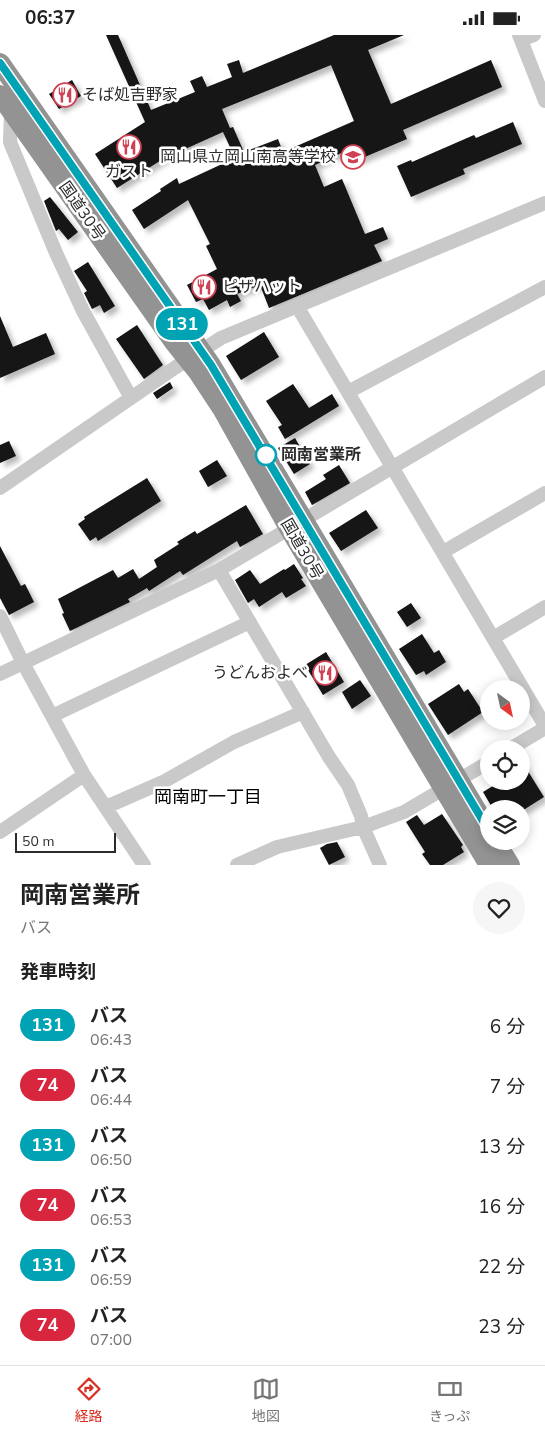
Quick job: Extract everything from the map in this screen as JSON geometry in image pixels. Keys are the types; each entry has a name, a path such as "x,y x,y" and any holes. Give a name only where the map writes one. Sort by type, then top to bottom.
{"highway":[{"name":"国道30号","path":"1,65 195,355 261,447 296,524 450,784 489,865"},
{"name":"国道30号","path":"5,102 174,342 195,355"},
{"name":"国道30号","path":"450,784 480,820"},
{"path":"501,850 510,865"}],"street":[{"path":"524,37 545,101"},
{"path":"5,102 10,142 52,245 84,311 131,398"},
{"path":"0,488 221,338 545,203"},
{"path":"348,392 545,287"},
{"path":"297,306 545,727 524,740"},
{"path":"0,674 219,570 545,377"},
{"path":"443,553 545,493"},
{"path":"219,570 302,712 348,785 361,816 363,827 380,865"},
{"path":"493,638 545,607"},
{"path":"0,616 23,663 84,775 144,865"},
{"path":"52,716 250,622"},
{"path":"106,807 163,782 234,742 302,712"},
{"path":"237,865 277,847 363,827 404,812 480,767"},
{"path":"0,832 84,775"}],"building":[{"path":"106,35 118,35 151,110 195,92 190,81 202,76 207,87 232,77 227,64 239,60 243,73 334,35 404,35 368,50 391,104 491,60 502,87 403,130 407,139 353,162 348,150 315,165 324,187 342,179 365,234 383,227 388,239 374,245 382,261 269,308 260,285 237,294 241,301 230,307 227,300 209,310 203,299 196,302 187,285 217,269 206,246 210,244 188,200 144,229 132,210 177,178 179,184 235,158 223,132 163,159 117,188 95,154 145,122","holes":["331,65 354,121 283,152 278,139 244,152 233,127 230,128 222,109"]},
{"path":"72,80 81,96 59,109 49,94"},
{"path":"513,122 522,144 463,169 465,174 411,197 397,166 411,160 412,162 474,135 476,138"},
{"path":"50,197 78,232 68,240 59,229 56,231 44,201"},
{"path":"88,262 115,306 104,313 100,305 92,309 84,293 87,291 74,271"},
{"path":"0,316 13,347 46,333 55,354 0,378"},
{"path":"137,325 163,365 144,379 116,339"},
{"path":"264,332 279,357 241,380 226,356"},
{"path":"170,382 173,388 157,399 153,393"},
{"path":"293,384 309,408 332,394 339,406 285,439 278,427 282,425 266,401"},
{"path":"295,438 310,464 294,474 278,448"},
{"path":"9,441 16,456 0,463 0,445"},
{"path":"217,460 227,476 208,487 199,471"},
{"path":"339,465 350,483 312,505 305,492 326,479 323,475"},
{"path":"147,478 161,501 98,541 96,537 90,541 78,524 85,519 84,517"},
{"path":"246,505 263,534 240,547 237,541 183,575 180,571 149,591 147,588 128,599 130,602 70,631 62,614 64,613 58,599 113,570 118,578 133,569 139,579 157,567 154,560 179,544 177,542 195,531 197,534"},
{"path":"366,510 378,528 341,551 329,533"},
{"path":"0,546 21,586 25,584 34,602 9,615 0,598"},
{"path":"294,564 306,586 286,598 282,592 259,607 254,599 248,603 235,580 250,570 260,584"},
{"path":"411,603 421,618 407,627 397,612"},
{"path":"422,634 434,653 439,650 446,662 426,675 424,671 416,675 399,649"},
{"path":"326,652 344,682 323,695 305,665"},
{"path":"360,680 371,696 352,709 342,692"},
{"path":"459,684 464,692 468,689 480,707 480,714 448,735 428,704"},
{"path":"530,774 544,797 530,806 530,800 488,800 483,792 486,790 530,790"},
{"path":"442,814 463,845 461,847 464,852 443,865 430,865 422,854 425,852 406,822 417,815 424,825"},
{"path":"337,842 345,857 329,865 320,848"}],"bus line":[{"name":"131","path":"0,63 211,365 480,817"}],"place":[{"name":"そば処吉野家","path":"65,95"},
{"name":"ガスト","path":"129,147"},
{"name":"岡山県立岡山南高等学校","path":"353,157"},
{"name":"ピザハット","path":"204,287"},
{"name":"岡南営業所","path":"266,455"},
{"name":"うどんおよべ","path":"325,673"}],"district":[{"name":"岡南町一丁目","path":"208,797"}]}
